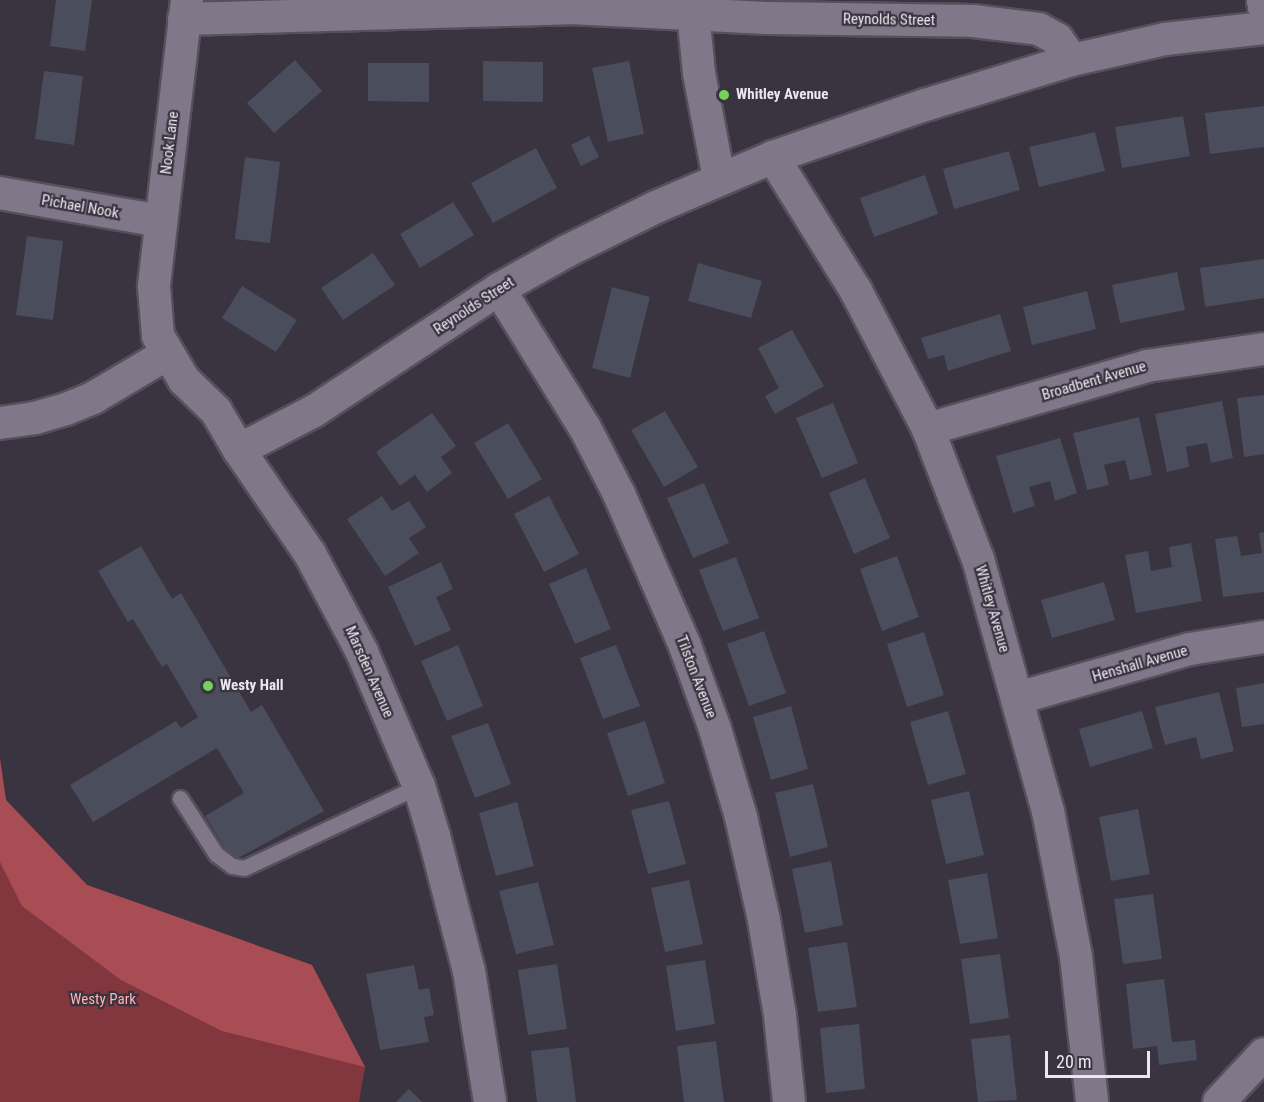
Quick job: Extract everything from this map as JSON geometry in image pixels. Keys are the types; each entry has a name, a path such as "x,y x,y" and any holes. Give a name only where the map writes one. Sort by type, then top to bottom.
{"street":[{"path":"1263,0 1264,7"},
{"name":"Reynolds Street","path":"186,9 570,8 693,12 767,18 925,10 1039,29 1057,39 1072,60"},
{"name":"Nook Lane","path":"154,287 186,9"},
{"path":"693,12 699,73 719,179"},
{"name":"Reynolds Street","path":"239,450 314,411 499,289 586,241 719,179 774,157 925,105 1072,60 1165,39 1264,28"},
{"name":"Whitley Avenue","path":"774,157 856,291 928,429 978,559 1048,811 1076,956 1092,1102"},
{"name":"Pichael Nook","path":"0,193 161,221"},
{"name":"Marsden Avenue","path":"154,287 158,336 167,354 184,380 216,411 239,450 310,554 362,652 419,786 469,971 490,1102"},
{"name":"Tilston Avenue","path":"499,289 585,428 619,494 685,646 715,729 741,817 764,920 780,1016 789,1102"},
{"name":"Broadbent Avenue","path":"928,429 1147,366 1264,349"},
{"path":"0,423 66,409 93,398 167,354"},
{"name":"Henshall Avenue","path":"1018,698 1190,649 1264,637"},
{"path":"1219,1102 1264,1054"}],"lane":[{"path":"180,798 216,854 232,866 244,868 419,786"}],"green space":[{"name":"Westy Park","path":"0,759 6,800 87,885 312,965 365,1067 359,1102 0,1102"}],"shaded area":[{"path":"0,759 6,800 87,885 312,965 365,1067 222,1031 121,980 22,906 0,862"}],"building":[{"path":"56,0 92,0 85,51 50,46"},
{"path":"295,60 322,91 274,133 247,103"},
{"path":"483,61 543,62 543,102 483,101"},
{"path":"629,61 644,134 608,142 592,68"},
{"path":"368,63 429,63 429,102 368,101"},
{"path":"44,71 83,76 74,145 35,139"},
{"path":"1264,106 1264,147 1210,154 1205,113"},
{"path":"1183,116 1190,156 1122,168 1115,127"},
{"path":"1095,132 1105,171 1039,187 1029,147"},
{"path":"589,136 599,157 581,166 571,145"},
{"path":"536,148 557,188 493,223 471,183"},
{"path":"1009,151 1020,190 954,209 943,169"},
{"path":"245,157 280,162 270,243 235,239"},
{"path":"925,175 938,214 874,237 860,198"},
{"path":"453,202 474,235 420,268 400,234"},
{"path":"27,236 63,241 53,320 16,315"},
{"path":"373,253 395,285 343,320 321,288"},
{"path":"1264,259 1264,298 1205,307 1200,268"},
{"path":"698,263 762,281 751,318 688,301"},
{"path":"1177,272 1185,310 1120,323 1112,285"},
{"path":"242,286 297,320 276,352 222,318"},
{"path":"612,287 650,297 630,378 592,368"},
{"path":"1087,291 1096,329 1032,345 1023,307"},
{"path":"1000,314 1011,351 948,371 944,355 928,359 921,338"},
{"path":"792,330 824,386 775,414 765,396 779,388 758,348"},
{"path":"1264,395 1264,454 1244,457 1237,398"},
{"path":"1222,401 1233,458 1211,463 1207,443 1186,447 1189,467 1167,472 1155,414"},
{"path":"833,403 858,463 822,478 796,418"},
{"path":"665,411 698,467 664,487 631,430"},
{"path":"432,413 456,446 441,457 452,473 427,492 415,475 400,486 376,452"},
{"path":"1139,417 1152,475 1130,480 1125,460 1104,465 1109,485 1087,490 1073,433"},
{"path":"508,423 542,479 508,499 474,443"},
{"path":"1060,438 1077,493 1055,501 1050,481 1029,487 1035,506 1013,513 996,456"},
{"path":"865,478 890,538 854,554 829,493"},
{"path":"704,483 729,543 693,558 667,498"},
{"path":"382,496 392,511 409,501 426,527 409,538 419,553 385,576 347,519"},
{"path":"549,496 579,554 544,572 514,514"},
{"path":"1264,532 1264,592 1223,597 1215,539 1237,536 1241,556 1262,553 1259,533"},
{"path":"1191,543 1202,601 1136,613 1125,555 1148,551 1151,571 1172,567 1169,547"},
{"name":"Westy Hall","path":"141,546 172,599 181,593 251,712 262,705 324,811 233,861 205,816 244,793 217,748 93,822 70,785 176,721 181,728 198,717 167,664 162,667 133,619 128,622 98,571"},
{"path":"897,556 919,617 882,631 860,569"},
{"path":"736,557 759,618 723,631 699,570"},
{"path":"441,562 453,589 436,597 451,630 415,646 388,587"},
{"path":"586,568 611,629 575,644 549,584"},
{"path":"1104,582 1115,620 1052,638 1041,600"},
{"path":"764,631 786,693 749,706 727,644"},
{"path":"924,632 944,695 907,707 887,644"},
{"path":"458,645 483,706 447,721 421,661"},
{"path":"616,645 640,706 603,719 580,658"},
{"path":"1264,683 1264,724 1242,727 1236,688"},
{"path":"1219,692 1234,751 1201,759 1196,737 1165,745 1155,707"},
{"path":"791,706 808,769 771,780 753,717"},
{"path":"948,711 966,774 928,785 910,722"},
{"path":"1142,711 1153,748 1090,767 1079,729"},
{"path":"645,721 665,783 628,796 607,733"},
{"path":"488,723 511,784 475,798 451,736"},
{"path":"813,784 828,847 790,857 775,793"},
{"path":"969,791 984,855 946,864 931,800"},
{"path":"669,801 686,864 648,874 631,810"},
{"path":"517,802 534,866 496,876 479,813"},
{"path":"1138,809 1150,874 1111,881 1099,817"},
{"path":"831,861 843,925 805,933 792,869"},
{"path":"987,873 998,938 960,944 948,880"},
{"path":"689,880 703,944 665,952 651,888"},
{"path":"538,882 554,945 516,954 499,891"},
{"path":"1153,894 1162,959 1123,964 1114,899"},
{"path":"847,942 857,1007 818,1012 808,948"},
{"path":"1000,954 1009,1018 970,1024 961,959"},
{"path":"705,960 715,1024 676,1031 666,966"},
{"path":"557,964 567,1029 528,1035 518,970"},
{"path":"414,965 419,990 429,988 434,1015 424,1017 429,1042 380,1050 366,974"},
{"path":"1164,979 1172,1042 1195,1040 1197,1060 1159,1065 1157,1046 1133,1049 1126,984"},
{"path":"859,1024 865,1089 826,1093 820,1028"},
{"path":"1010,1035 1017,1100 978,1102 971,1039"},
{"path":"716,1041 724,1102 684,1102 677,1046"},
{"path":"569,1047 576,1102 537,1102 531,1051"},
{"path":"409,1089 422,1102 396,1102"}],"place":[{"name":"Whitley Avenue","path":"724,95"},
{"name":"Westy Hall","path":"208,686"}]}
